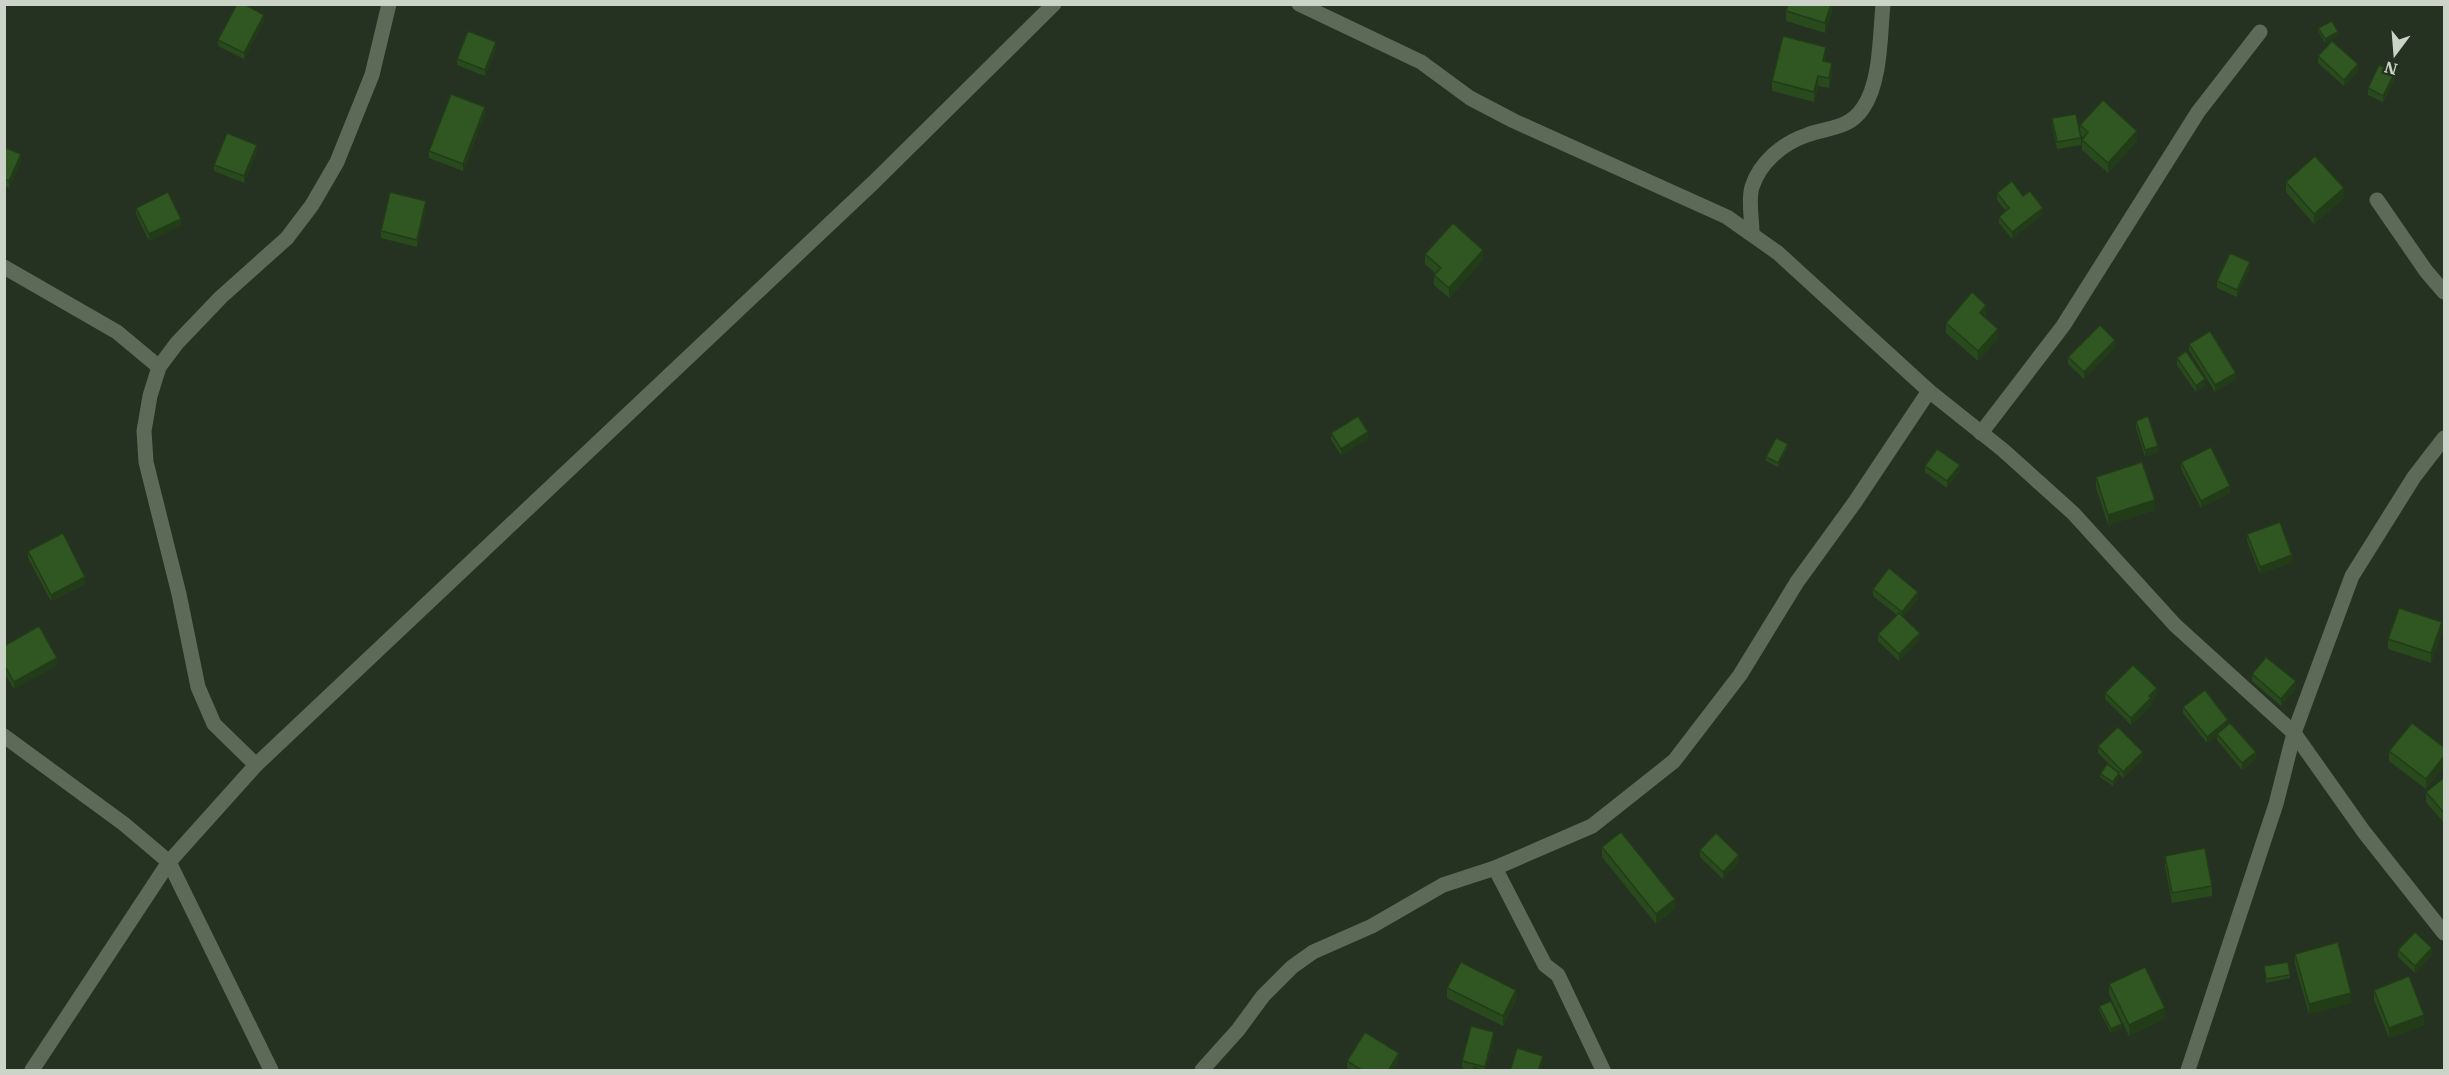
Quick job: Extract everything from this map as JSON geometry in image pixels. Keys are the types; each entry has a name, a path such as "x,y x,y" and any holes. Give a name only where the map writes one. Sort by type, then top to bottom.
{"street":[{"path":"256,765 214,724 198,687 179,594 146,462 144,431 150,396 159,367 177,343 221,297 287,238 312,205 337,162 372,75 389,4"},
{"path":"32,1071 169,862 256,765 874,182 1054,4"},
{"path":"1299,4 1421,62 1470,98 1514,121 1727,218 1778,253 1929,391 2073,513 2175,625 2294,733 2364,832 2445,933"},
{"path":"1752,233 1752,188 1765,162 1780,150 1807,135 1848,124 1864,107 1875,79 1883,4"},
{"path":"1981,433 2063,326 2198,112 2260,32"},
{"path":"2377,200 2426,271 2445,292"},
{"path":"4,267 117,332 159,367"},
{"path":"1202,1071 1238,1030 1263,996 1292,967 1313,952 1372,926 1443,885 1495,868 1592,826 1674,761 1740,675 1797,582 1855,502 1929,391"},
{"path":"2188,1071 2276,804 2294,733 2352,576 2414,477 2445,438"},
{"path":"4,736 106,811 169,862 271,1071"},
{"path":"1495,868 1545,965 1558,975 1603,1071"}],"building":[{"path":"237,4 244,4 264,15 244,53 218,40"},
{"path":"1788,4 1831,4 1825,23 1786,11"},
{"path":"2332,21 2338,32 2325,39 2318,28"},
{"path":"468,31 496,42 485,70 457,59"},
{"path":"1783,36 1826,47 1823,61 1832,63 1829,78 1818,76 1814,92 1772,81"},
{"path":"2332,41 2358,64 2344,80 2318,56"},
{"path":"2379,65 2395,72 2383,96 2368,88"},
{"path":"451,94 485,107 463,164 429,151"},
{"path":"2103,100 2137,131 2108,163 2082,140 2088,132 2080,125"},
{"path":"2076,114 2081,138 2057,142 2052,118"},
{"path":"227,133 257,145 244,176 214,165"},
{"path":"4,147 21,154 9,181 4,179"},
{"path":"2315,156 2344,188 2314,214 2286,182"},
{"path":"2012,181 2023,196 2030,191 2043,208 2012,232 1999,217 2009,208 1997,193"},
{"path":"168,192 181,219 149,234 136,208"},
{"path":"390,192 426,201 417,240 381,231"},
{"path":"1453,223 1483,250 1449,288 1434,275 1441,268 1425,254"},
{"path":"2230,253 2250,262 2237,290 2217,281"},
{"path":"1972,292 1986,305 1980,313 1998,329 1978,351 1946,323"},
{"path":"2100,325 2115,340 2084,372 2068,357"},
{"path":"2210,331 2236,373 2215,385 2189,344"},
{"path":"2186,351 2205,379 2196,386 2177,358"},
{"path":"1358,416 1368,432 1341,449 1331,433"},
{"path":"2148,416 2158,446 2145,450 2136,421"},
{"path":"1776,438 1788,444 1778,463 1766,457"},
{"path":"2211,447 2230,486 2201,501 2181,462"},
{"path":"1937,449 1960,465 1947,481 1925,466"},
{"path":"2142,462 2155,500 2108,515 2096,477"},
{"path":"2280,522 2292,555 2260,567 2247,534"},
{"path":"63,533 85,577 51,595 28,551"},
{"path":"1889,568 1918,592 1902,612 1873,589"},
{"path":"2399,608 2442,622 2431,653 2388,639"},
{"path":"1899,613 1920,633 1899,654 1878,634"},
{"path":"39,626 57,658 14,682 4,665 4,646"},
{"path":"2266,657 2296,681 2281,699 2252,674"},
{"path":"2133,665 2157,688 2149,696 2151,698 2131,718 2105,693"},
{"path":"2205,690 2228,720 2207,737 2183,707"},
{"path":"2230,723 2256,752 2242,763 2217,734"},
{"path":"2412,723 2445,748 2445,755 2426,779 2389,751"},
{"path":"2118,727 2143,752 2123,772 2098,746"},
{"path":"2107,764 2119,773 2113,782 2100,774"},
{"path":"2445,777 2445,814 2426,792"},
{"path":"1621,832 1675,899 1656,914 1602,847"},
{"path":"1716,833 1739,855 1723,872 1700,850"},
{"path":"2205,848 2212,886 2172,893 2165,856"},
{"path":"2415,932 2432,948 2415,966 2398,950"},
{"path":"2338,942 2351,993 2309,1004 2295,954"},
{"path":"1461,962 1516,990 1503,1016 1447,988"},
{"path":"2288,962 2290,975 2266,979 2264,966"},
{"path":"2145,967 2165,1008 2129,1025 2109,984"},
{"path":"2409,976 2424,1015 2389,1028 2374,990"},
{"path":"2111,1001 2122,1024 2111,1029 2099,1006"},
{"path":"1471,1026 1494,1032 1485,1067 1462,1061"},
{"path":"1365,1032 1399,1053 1388,1071 1363,1071 1347,1061"},
{"path":"1517,1048 1543,1056 1538,1071 1510,1071"},
{"path":"1474,1067 1485,1071 1473,1071"}]}
